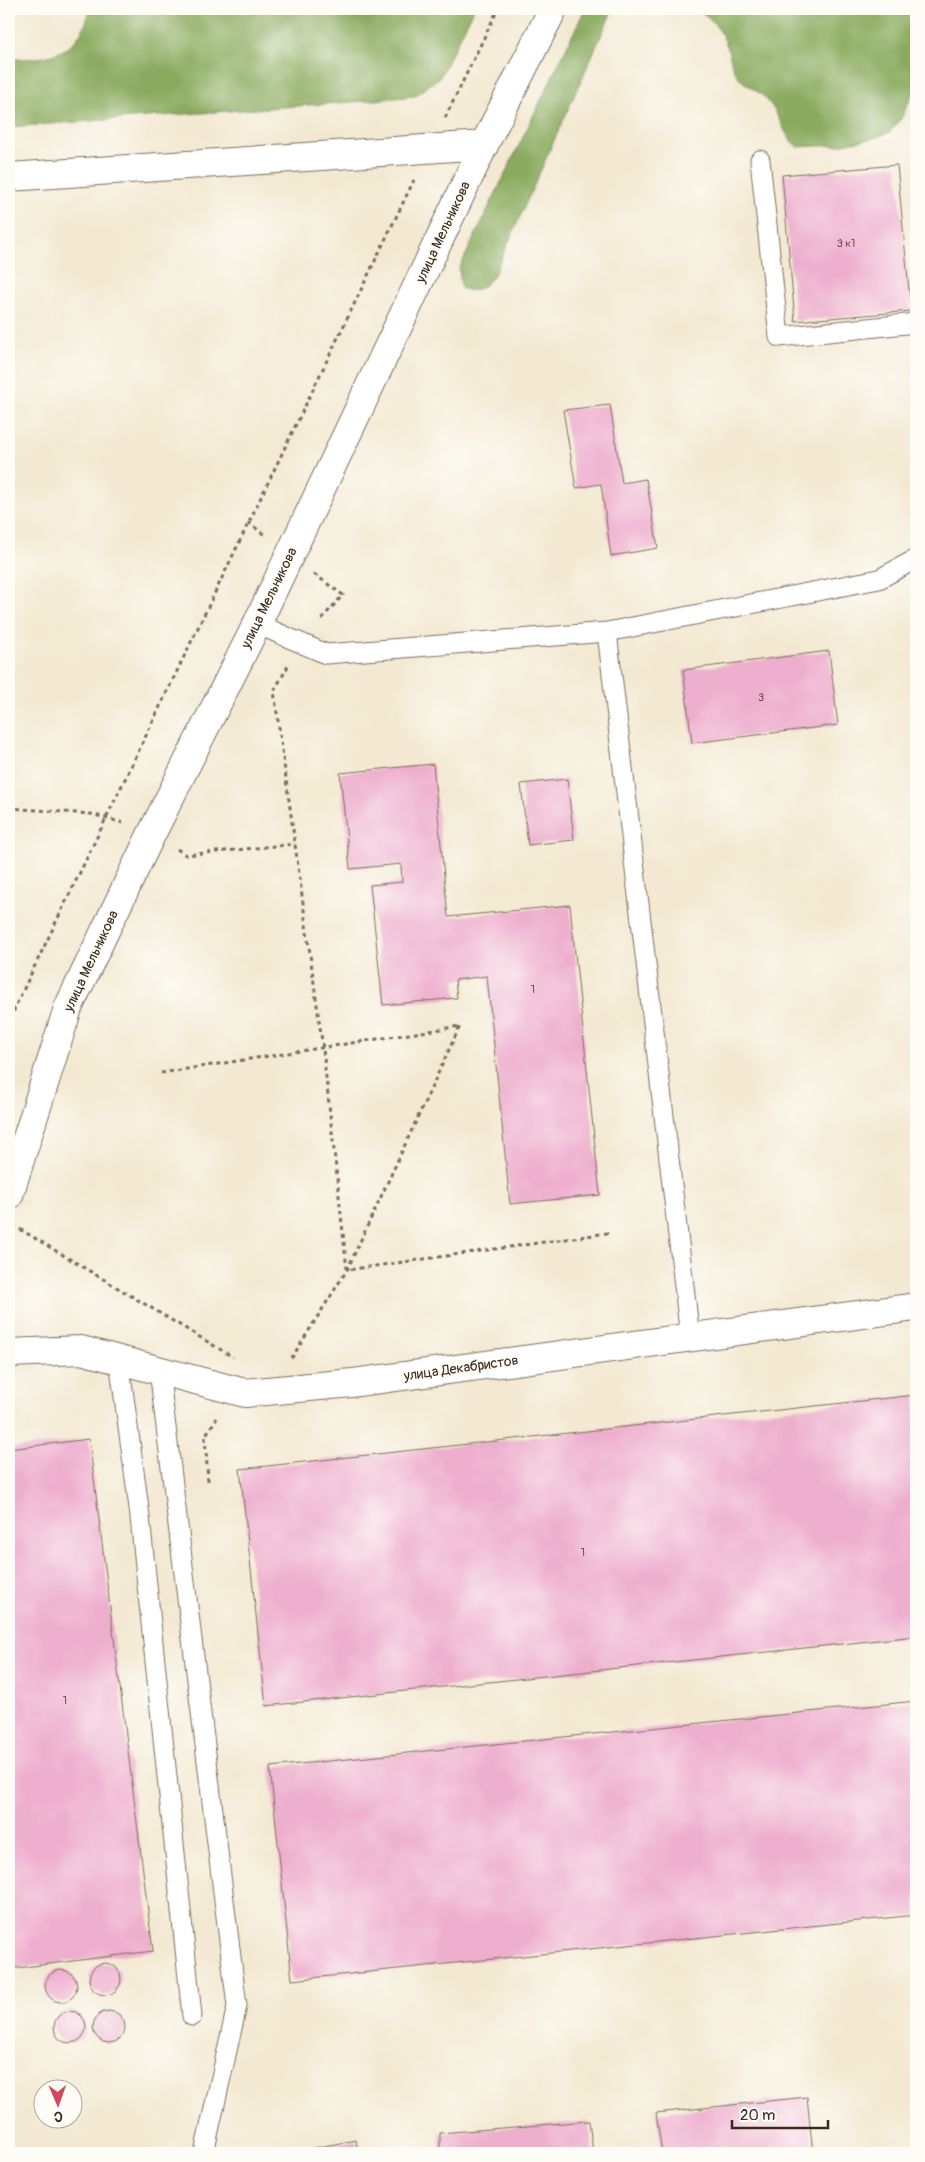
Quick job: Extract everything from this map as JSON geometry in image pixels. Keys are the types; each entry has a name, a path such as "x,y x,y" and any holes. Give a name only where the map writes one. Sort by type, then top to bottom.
{"street":[{"name":"улица Мельникова","path":"9,1195 68,1008 152,833 258,624 484,145 553,9"},
{"path":"9,177 484,145"},
{"name":"улица Декабристов","path":"9,1353 81,1350 244,1393 352,1383 916,1307"}],"lane":[{"path":"760,160 779,337 916,323"},
{"path":"258,624 326,654 607,632 879,580 916,559"},
{"path":"607,632 690,1337"},
{"path":"119,1360 139,1508 192,2016"},
{"path":"158,1370 237,2006 204,2153"}],"path":[{"path":"9,1027 15,1007 108,818 248,522 498,9"},
{"path":"248,522 342,595 301,644 274,690 322,1049 347,1270"},
{"path":"161,1073 460,1026 347,1270 291,1360"},
{"path":"9,1222 248,1366 205,1436 208,1481"},
{"path":"347,1270 608,1234"}],"green space":[{"path":"91,9 474,9 440,77 415,96 9,127 9,59 30,59 50,56 68,47 82,31"},
{"path":"585,9 613,9 493,277 479,289 466,290 461,288 459,269"},
{"path":"696,9 916,9 916,86 901,119 890,132 874,138 838,145 797,147 788,136 771,105 762,95 738,77 732,66 725,40 719,30 711,20"}],"building":[{"path":"897,165 911,311 795,321 782,175"},
{"path":"610,405 622,483 646,479 658,548 611,556 601,484 576,488 563,410"},
{"path":"829,651 838,725 692,743 683,670"},
{"path":"433,764 448,917 570,905 600,1195 510,1204 487,976 455,980 457,998 383,1005 370,885 402,882 401,864 350,869 340,773"},
{"path":"567,779 574,840 528,845 521,784"},
{"path":"916,1395 916,1636 266,1706 240,1469"},
{"path":"89,1439 153,1951 9,1969 9,1449"},
{"path":"916,1701 916,1915 292,1980 270,1767"},
{"path":"105,1963 111,1964 116,1968 120,1973 120,1985 116,1990 111,1994 105,1995 99,1994 94,1990 90,1985 89,1979 90,1973 94,1968 99,1964"},
{"path":"61,1970 67,1971 72,1975 76,1980 76,1992 72,1997 67,2001 61,2002 55,2001 50,1997 46,1992 45,1986 46,1980 50,1975 55,1971"},
{"path":"70,2011 81,2016 86,2027 81,2038 70,2043 59,2038 54,2027 59,2016"},
{"path":"109,2011 115,2012 120,2016 124,2021 124,2033 120,2038 115,2042 109,2043 103,2042 98,2038 94,2033 93,2027 94,2021 98,2016 103,2012"},
{"path":"807,2097 813,2153 662,2153 656,2113"},
{"path":"589,2121 593,2153 440,2153 440,2133"},
{"path":"356,2140 358,2153 292,2153 292,2152"}]}
